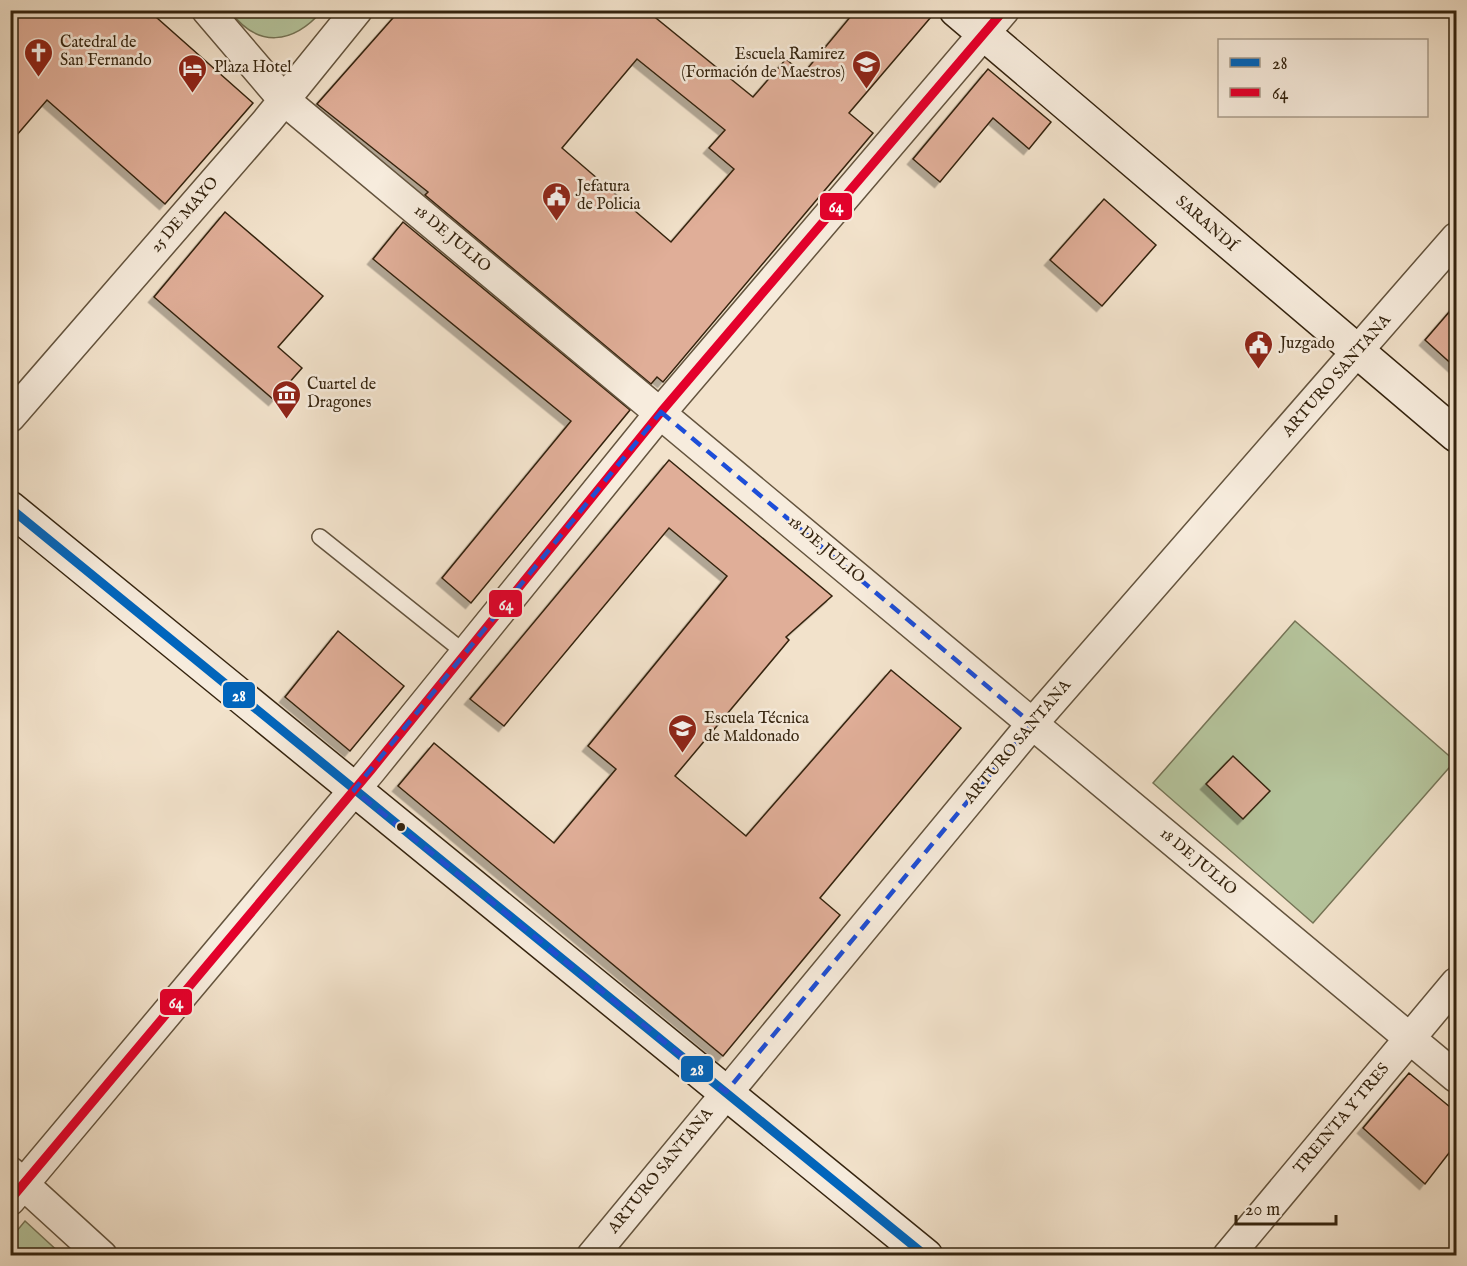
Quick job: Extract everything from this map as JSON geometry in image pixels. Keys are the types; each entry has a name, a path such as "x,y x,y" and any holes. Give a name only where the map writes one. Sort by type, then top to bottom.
{"street":[{"name":"18 DE JULIO","path":"207,10 283,99 1456,1077"},
{"name":"25 DE MAYO","path":"10,417 267,122 283,99 357,10"},
{"name":"SARANDÍ","path":"956,10 994,23 1357,353 1456,435"},
{"path":"102,1256 15,1186 354,790 661,412 994,23"},
{"name":"ARTURO SANTANA","path":"592,1256 1032,724 1456,238"},
{"path":"10,508 926,1256"},
{"name":"TREINTA Y TRES","path":"1228,1256 1456,983"}],"lane":[{"path":"320,537 465,653"}],"highlighted area":[{"path":"661,412 1032,724 726,1092 354,790"}],"green space":[{"path":"230,11 322,11 299,30 288,36 276,38 252,32"},
{"path":"1295,621 1455,761 1313,923 1153,783"},
{"path":"25,1221 62,1255 11,1255 11,1238"}],"building":[{"path":"10,10 148,10 253,103 165,204 47,100 10,143"},
{"name":"Jefatura de Policia","path":"400,10 646,10 753,97 786,59 803,74 856,10 937,10 849,113 873,133 663,382 657,377 651,384 425,195 428,192 317,104","holes":["637,59 725,130 709,148 734,169 671,242 562,148"]},
{"path":"988,69 1051,122 1029,149 993,118 940,182 913,159"},
{"path":"1104,199 1156,245 1102,306 1050,260"},
{"path":"225,212 323,296 278,347 302,368 274,400 154,297"},
{"path":"403,222 630,410 471,603 442,578 571,421 373,259"},
{"path":"1456,304 1456,368 1425,340"},
{"name":"Escuela Técnica de Maldonado","path":"669,460 832,596 786,637 789,640 675,776 746,836 891,670 961,728 820,898 840,915 723,1056 398,786 434,743 554,843 616,769 588,746 727,576 669,528 504,726 470,699"},
{"path":"338,631 404,686 350,751 285,697"},
{"path":"1233,756 1270,791 1243,819 1206,784"},
{"path":"1409,1073 1456,1112 1456,1144 1425,1184 1363,1128"}],"transit line":[{"name":"64","path":"10,1200 371,770 661,412 1004,10"},
{"name":"28","path":"10,508 926,1256"}],"place":[{"name":"Catedral de San Fernando","path":"39,78"},
{"name":"Escuela Ramirez (Formación de Maestros)","path":"866,90"},
{"name":"Plaza Hotel","path":"193,94"},
{"name":"Jefatura de Policia","path":"556,222"},
{"name":"Juzgado","path":"1259,370"},
{"name":"Cuartel de Dragones","path":"286,420"},
{"name":"Escuela Técnica de Maldonado","path":"683,754"}]}
